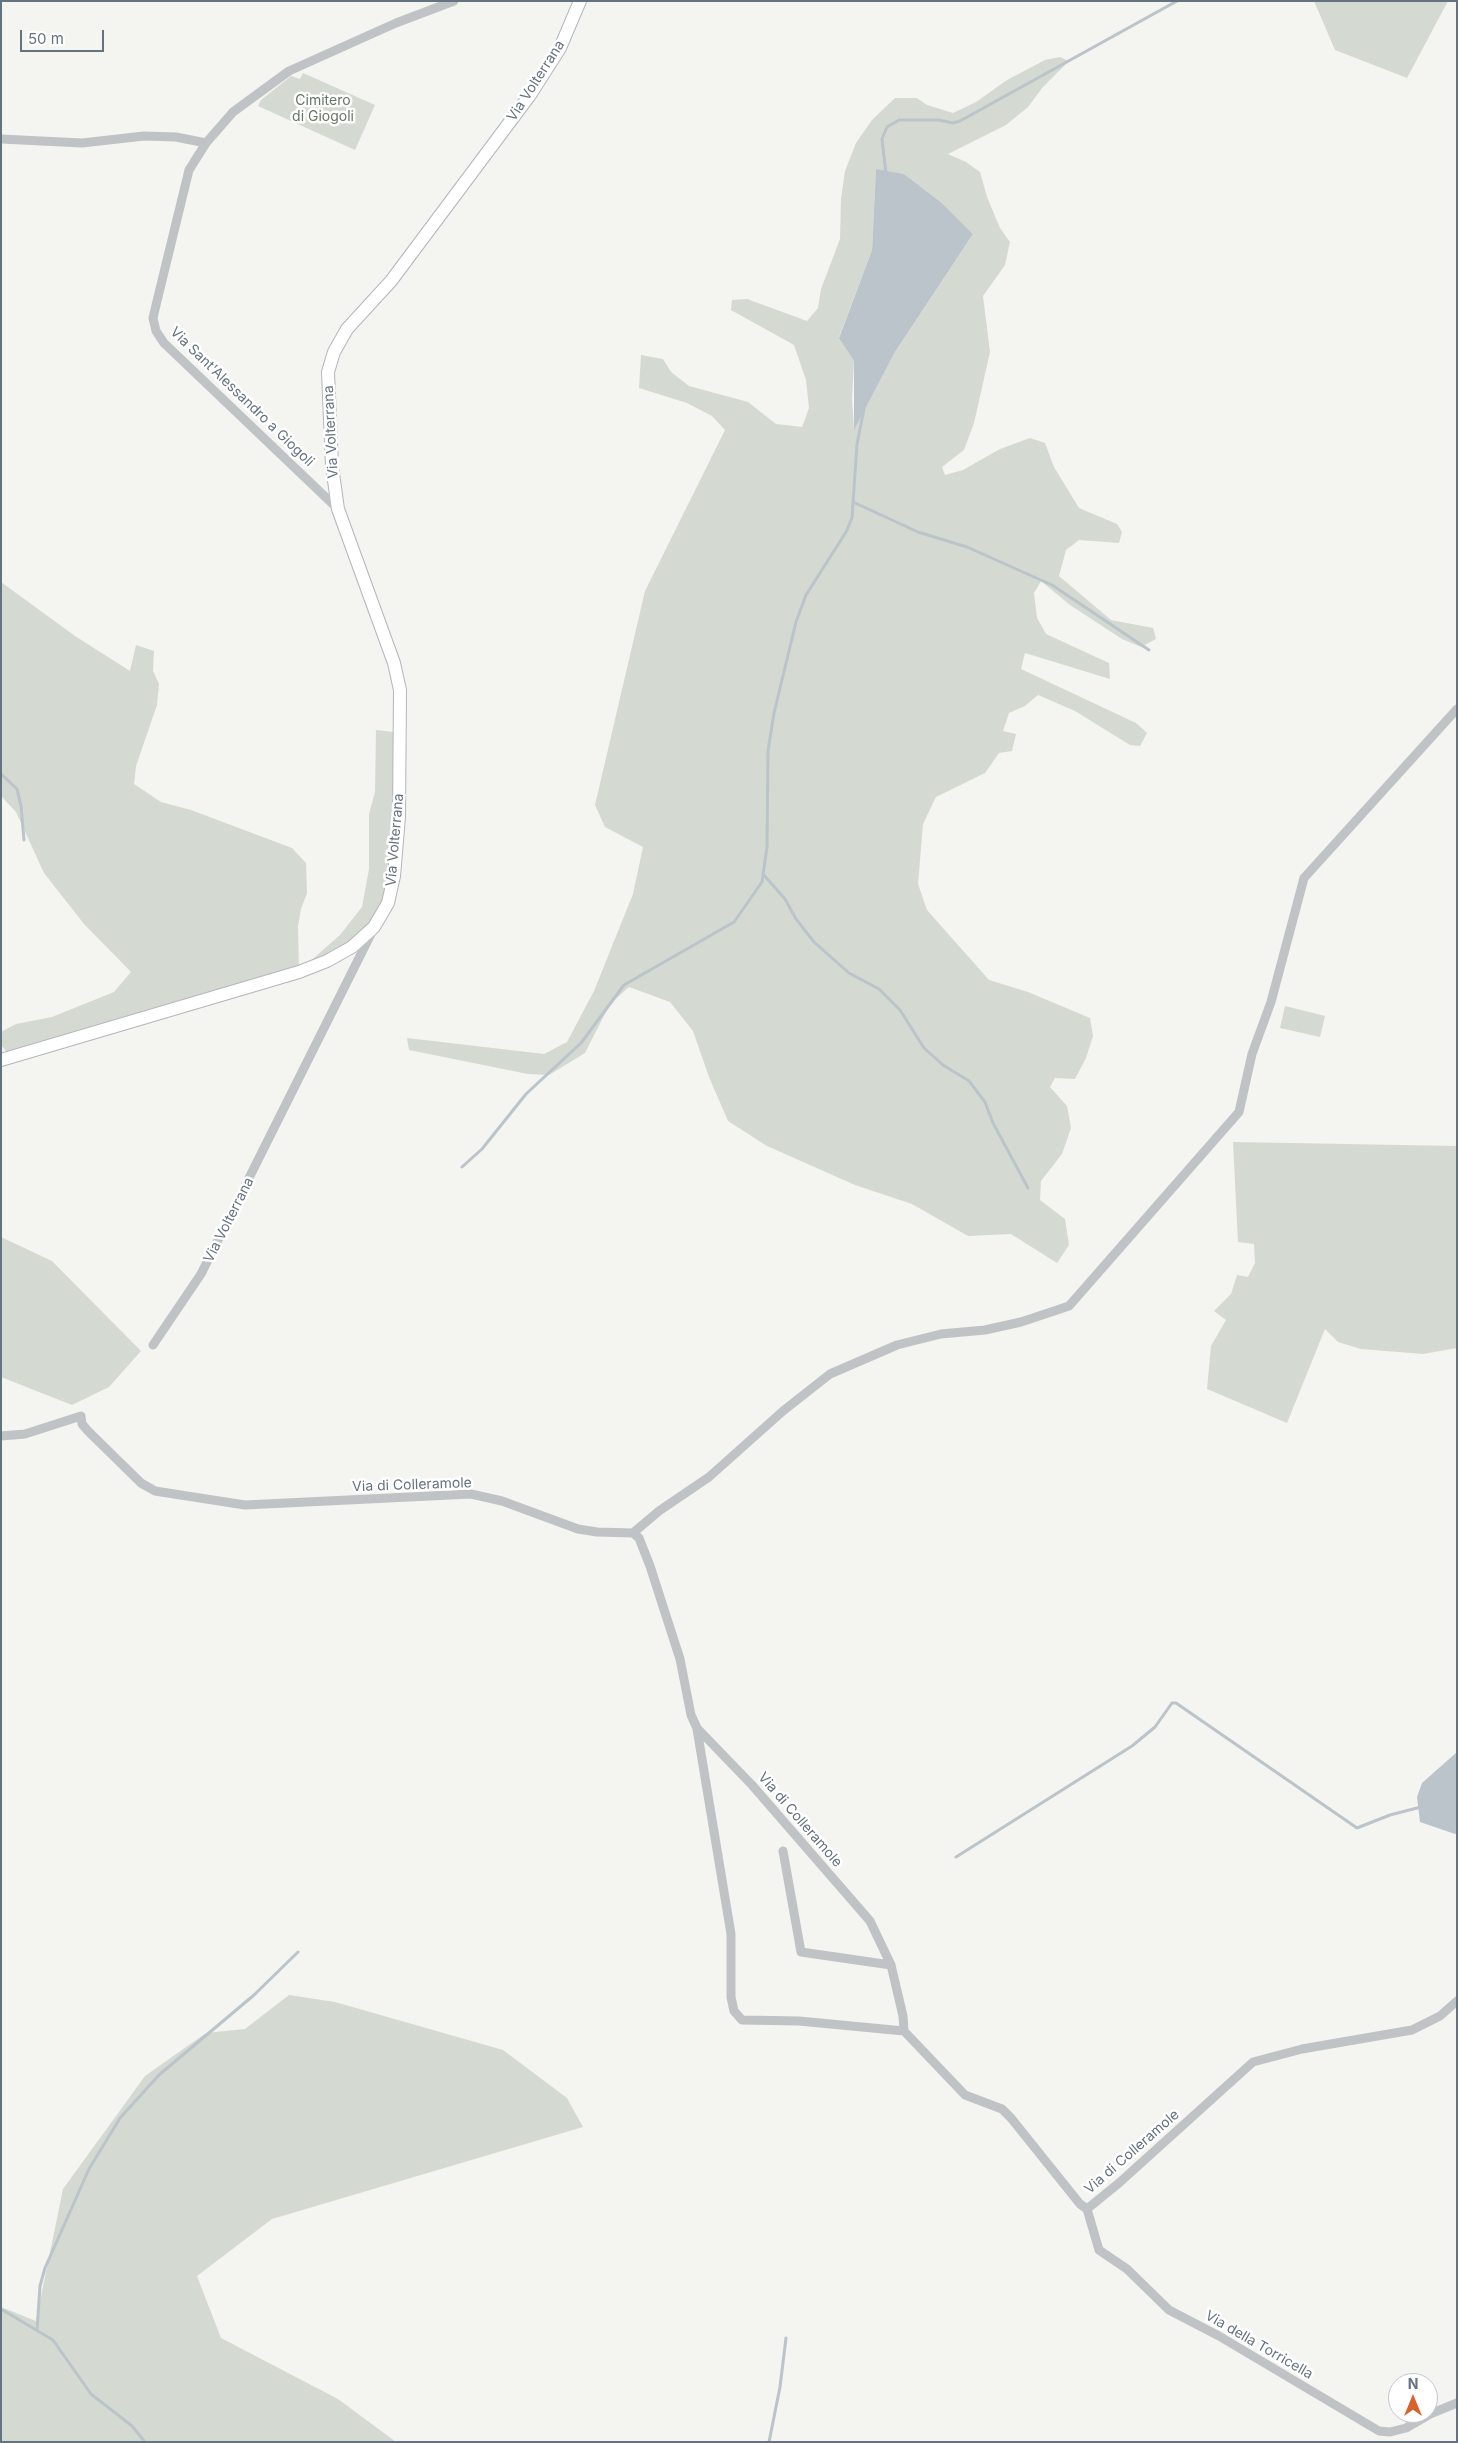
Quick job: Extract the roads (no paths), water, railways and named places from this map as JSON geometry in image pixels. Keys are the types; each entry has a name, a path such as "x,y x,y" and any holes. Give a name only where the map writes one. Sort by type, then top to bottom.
{"main road":[{"name":"Via Volterrana","path":"1,1060 299,972 326,961 352,947 374,927 388,903 394,876 399,817 400,690 394,663 338,509 332,466 328,372 334,352 347,329 391,281 530,95 560,48 580,1"}],"street":[{"name":"Via Sant'Alessandro a Giogoli","path":"338,509 164,343 156,331 153,318 189,170 206,143 233,112 289,71 396,23 454,1"},
{"path":"1,139 82,143 144,136 176,137 206,143"},
{"path":"633,1533 659,1510 708,1477 783,1411 830,1374 897,1345 941,1334 985,1330 1021,1322 1069,1306 1239,1112 1252,1054 1271,1002 1304,878 1457,709"},
{"name":"Via Volterrana","path":"153,1345 202,1274 374,927"},
{"name":"Via di Colleramole","path":"1,1436 25,1434 81,1416 82,1424 88,1431 141,1483 155,1491 245,1506 471,1494 502,1501 578,1529 597,1532 633,1533 639,1538 650,1566 680,1659 691,1715 697,1728 752,1785 870,1921 891,1965 903,2016 904,2031 965,2095 1002,2109 1080,2204 1087,2209 1150,2156 1253,2062 1302,2049 1412,2030 1440,2016 1457,2001"},
{"path":"697,1728 731,1934 731,1997 734,2011 742,2020 799,2020 904,2031"},
{"path":"783,1850 801,1952 891,1965"},
{"name":"Via della Torricella","path":"1087,2209 1099,2250 1127,2269 1169,2310 1218,2336 1379,2431 1390,2432 1406,2428 1430,2414 1457,2404"}],"waterway":[{"path":"886,174 882,139 887,127 899,120 939,120 953,123 960,121 1177,1"},
{"path":"462,1167 482,1149 526,1094 581,1043 624,985 734,922 762,882 767,847 768,751 774,713 796,622 806,595 846,532 852,518 857,444 864,409"},
{"path":"853,502 918,532 967,547 1052,585 1149,650"},
{"path":"1,774 17,789 21,806 24,840"},
{"path":"763,874 785,899 796,919 814,942 849,973 879,989 900,1010 924,1048 943,1065 969,1081 985,1102 993,1123 1028,1188"},
{"path":"956,1857 1132,1746 1155,1727 1172,1703 1176,1703 1357,1828 1390,1815 1421,1807"},
{"path":"37,2330 40,2286 45,2268 89,2169 120,2118 159,2075 254,1995 298,1952"},
{"path":"1,2309 53,2340 91,2394 132,2426 145,2442"},
{"path":"769,2442 780,2387 786,2338"}],"park label":[{"name":"Cimitero di Giogoli","path":"323,109"}]}
